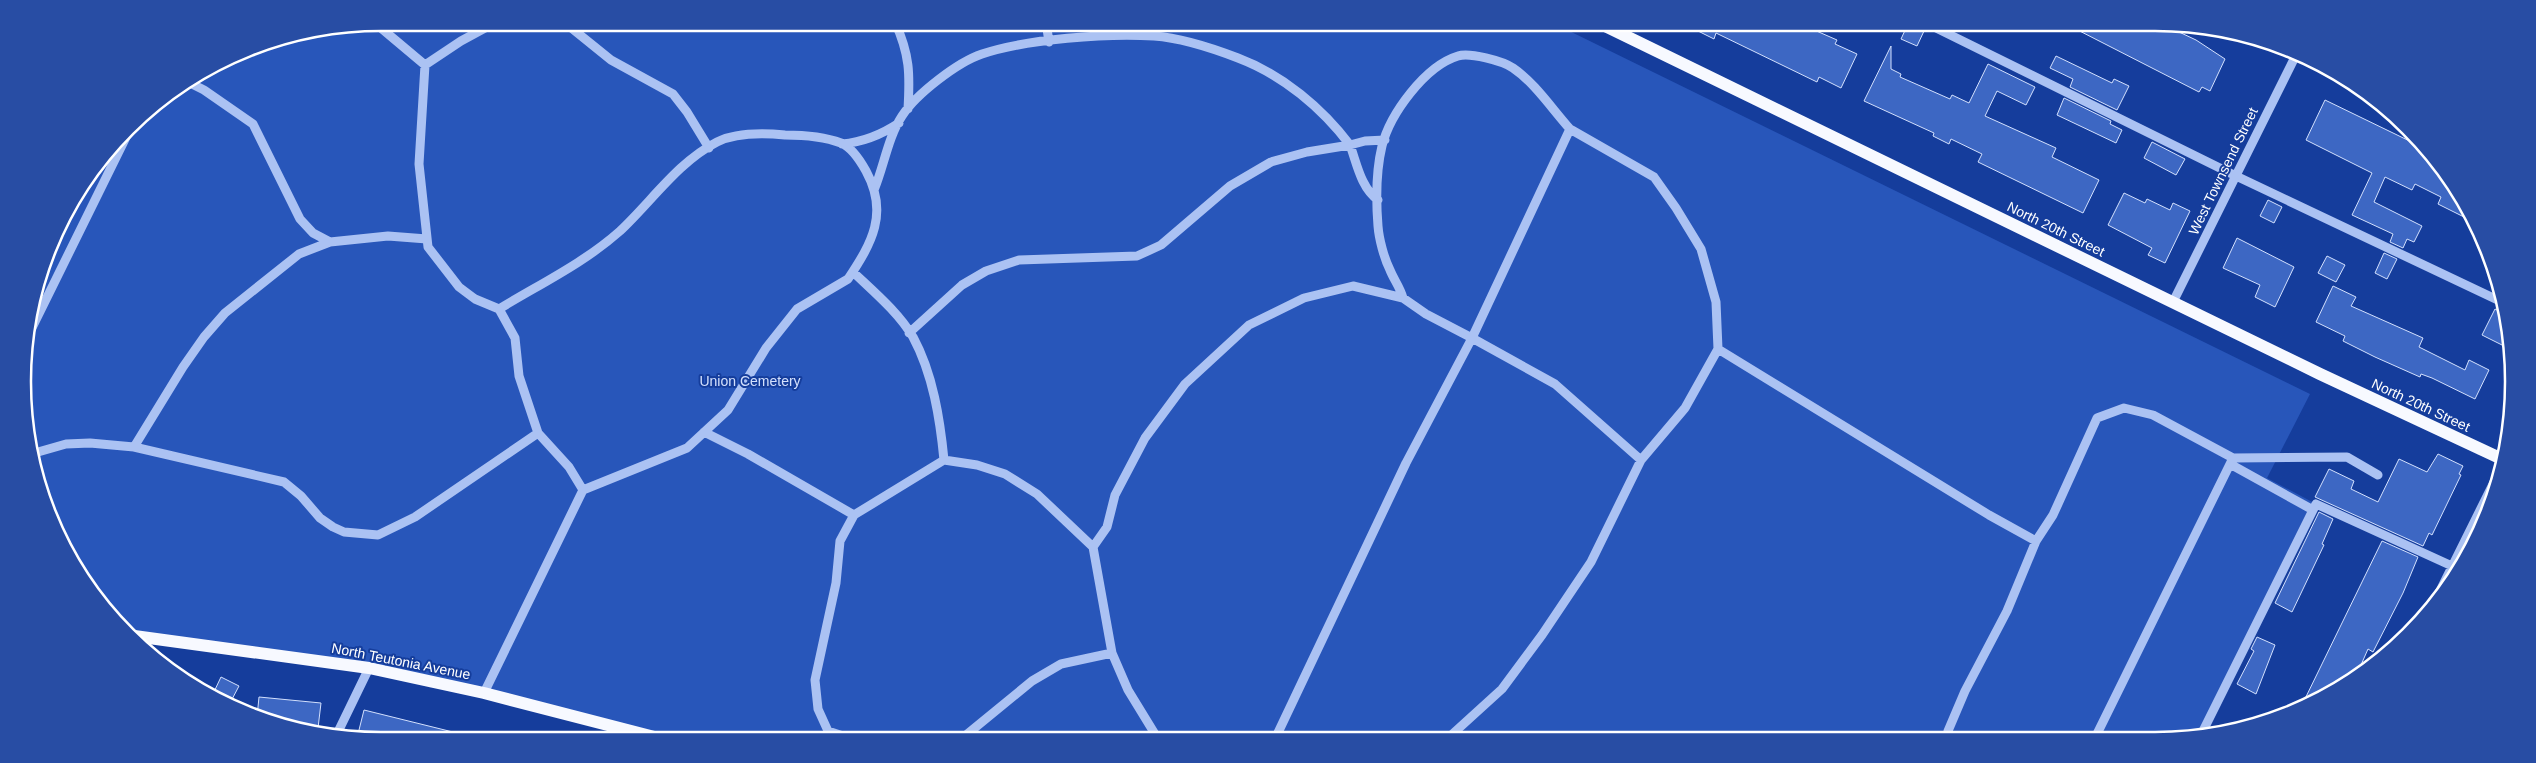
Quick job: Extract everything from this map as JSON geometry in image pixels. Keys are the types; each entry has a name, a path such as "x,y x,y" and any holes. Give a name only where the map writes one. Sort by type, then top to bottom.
{"main road":[{"name":"North 20th Street","path":"1616,31 2173,302 2497,456"},
{"name":"North Teutonia Avenue","path":"143,637 369,668 484,694 634,732"}],"street":[{"path":"385,31 425,65"},
{"path":"425,65 460,41 479,31"},
{"path":"575,31 611,60 673,94 688,112 708,148"},
{"path":"899,31 906,45 909,79 908,109"},
{"path":"1047,31 1049,42"},
{"path":"1942,31 2236,176 2495,299"},
{"path":"874,190 899,123 908,109 923,92 981,54 1069,38 1154,36 1186,41 1240,58 1289,85 1330,119 1350,145 1369,194 1378,200"},
{"path":"1403,298 1401,289 1389,270 1378,228 1382,146 1403,102 1429,71 1459,55 1489,59 1512,68 1537,91 1570,129 1654,178 1676,208 1701,249 1716,302 1718,349 1685,408 1641,460 1591,562 1542,635 1502,689 1455,732"},
{"name":"West Townsend Street","path":"2173,302 2294,60"},
{"path":"425,65 419,164 428,247 459,287 475,299 499,309 515,338 519,376 538,433 569,467 583,490"},
{"path":"195,85 253,124 300,219 313,232 330,242"},
{"path":"499,309 576,265 620,231 671,177 719,141 758,133 792,135 842,144 860,142 883,133 899,123"},
{"path":"1278,732 1406,463 1472,338 1570,129"},
{"path":"909,333 962,285 986,271 1019,260 1137,256 1161,245 1230,186 1271,162 1306,152 1365,141 1385,140"},
{"path":"484,694 583,490 687,448 728,410 766,348 797,309 833,290 848,279 865,254 876,225 878,203 862,163 842,144"},
{"path":"37,317 120,148"},
{"path":"134,447 183,367 204,337 225,313 299,254 330,242 388,236 427,238"},
{"path":"853,272 892,310 909,333 928,375 941,427 944,460"},
{"path":"1093,547 1107,527 1115,495 1145,438 1185,384 1249,325 1304,298 1353,286 1403,298 1426,314 1555,384 1641,460"},
{"path":"1718,349 1988,515 2036,541"},
{"path":"1948,732 1964,691 2007,612 2036,541 2053,515 2097,418 2124,408 2153,415 2313,510"},
{"path":"704,432 748,454 854,515"},
{"path":"38,452 66,444 90,443 134,447 284,482 301,496 320,518 333,527 344,532 378,535 415,517 538,433"},
{"path":"2232,461 2346,457 2378,475"},
{"path":"831,732 828,731 818,709 815,680 836,583 840,541 854,515 944,460 977,465 1005,474 1037,494 1093,547 1112,653 1128,690 1154,732"},
{"path":"2098,732 2232,461"},
{"path":"2205,728 2316,504 2452,566 2481,509"},
{"path":"970,732 1032,681 1061,664 1112,653"},
{"path":"339,729 369,668"}],"green space":[{"name":"Union Cemetery","path":"382,31 1569,31 2310,394 2267,478 2316,504 2204,728 2200,729 2154,732 633,732 369,668 143,637 104,595 78,557 67,536 43,472 34,427 32,404 31,382 34,336 43,291 67,227 78,206 104,168 151,118 206,78 247,58 269,50 291,43 336,34"}],"building":[{"path":"1698,31 1816,31 1837,40 1835,44 1857,54 1841,88 1819,77 1817,82 1716,33 1714,39"},
{"path":"1905,31 1924,31 1917,46 1901,39"},
{"path":"2080,31 2177,32 2196,40 2225,59 2210,91 2202,87 2199,92"},
{"path":"1891,46 1891,69 1901,74 1900,77 1950,99 1952,95 1969,103 1988,64 2035,87 2026,105 1997,91 1985,116 2056,148 2052,157 2099,180 2083,213 1978,162 1982,154 1951,139 1949,144 1933,136 1934,133 1864,101"},
{"path":"2056,56 2112,83 2114,79 2129,86 2117,110 2070,87 2073,79 2050,68"},
{"path":"2064,98 2111,121 2110,124 2122,130 2116,143 2057,115"},
{"path":"2325,100 2408,140 2446,187 2464,217 2438,204 2441,197 2415,184 2412,190 2385,177 2374,202 2422,226 2414,242 2407,239 2403,248 2390,242 2393,234 2352,215 2372,173 2306,140"},
{"path":"2152,142 2185,159 2176,175 2144,158"},
{"path":"2124,193 2145,203 2147,199 2170,210 2173,203 2190,211 2165,263 2148,255 2152,248 2108,225"},
{"path":"2268,200 2282,207 2274,223 2260,216"},
{"path":"2237,238 2294,267 2275,307 2255,297 2260,285 2223,268"},
{"path":"2384,253 2397,259 2387,279 2375,273"},
{"path":"2327,256 2345,265 2336,282 2318,273"},
{"path":"2333,286 2356,297 2351,306 2423,338 2419,347 2465,370 2469,360 2489,370 2475,399 2432,378 2421,374 2420,377 2375,357 2343,341 2345,336 2316,322"},
{"path":"2495,309 2497,310 2503,345 2482,335"},
{"path":"2438,454 2463,466 2459,474 2461,475 2432,535 2429,533 2423,546 2315,497 2329,469 2354,481 2351,489 2378,502 2399,459 2427,472"},
{"path":"2319,512 2333,519 2322,544 2324,545 2292,612 2275,603"},
{"path":"2382,541 2418,557 2403,593 2373,652 2368,649 2361,664 2330,685 2306,698"},
{"path":"2257,637 2275,645 2256,694 2237,684 2254,651 2251,649"},
{"path":"221,677 239,686 232,698 215,690"},
{"path":"259,697 321,703 318,726 291,720 258,709"},
{"path":"364,710 453,732 382,732 359,731"}]}
